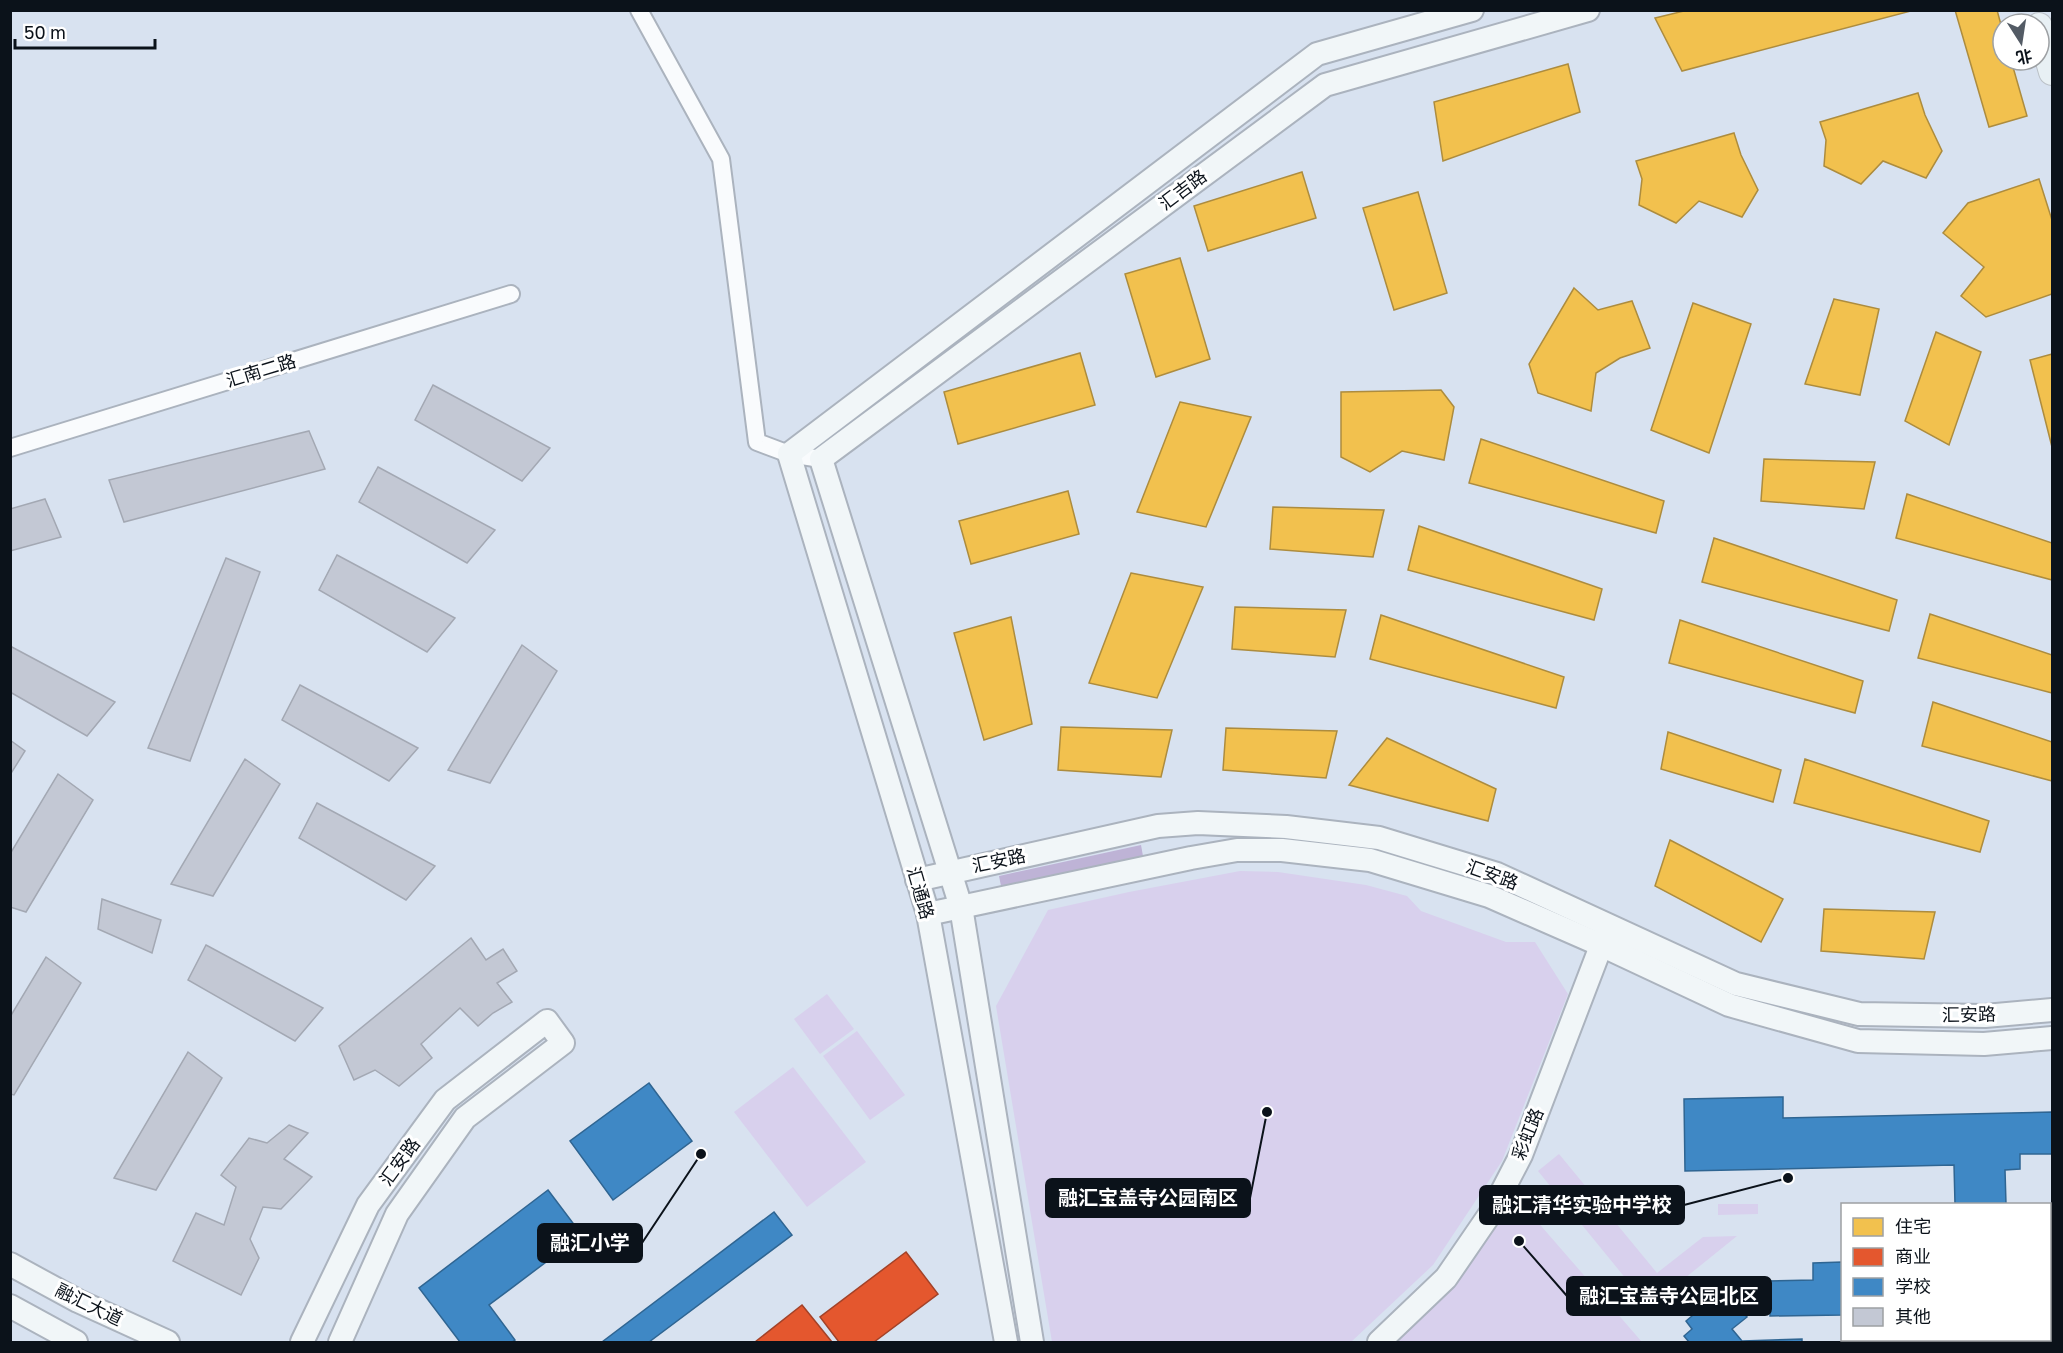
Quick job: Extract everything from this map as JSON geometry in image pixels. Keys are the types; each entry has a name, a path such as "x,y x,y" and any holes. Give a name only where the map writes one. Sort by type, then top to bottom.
{"street":[{"path":"639,10 721,159 757,442 789,454 821,459"},
{"name":"汇吉路","path":"789,454 1317,54 1472,10"},
{"name":"汇吉路","path":"821,459 1325,85 1588,10"},
{"name":"汇南二路","path":"10,448 511,294"},
{"name":"汇通路","path":"789,454 928,914 1006,1342"},
{"name":"汇通路","path":"821,459 961,907 1032,1342"},
{"name":"汇安路","path":"917,880 1158,826 1198,823 1286,826 1379,838 1487,871 1729,1005 1858,1041 1984,1044 2052,1038"},
{"name":"汇安路","path":"928,914 1214,854 1237,850 1282,850 1370,860 1489,896 1605,935 1736,984 1859,1014 1985,1016 2052,1010"},
{"name":"彩虹路","path":"1379,1342 1446,1278 1491,1210 1521,1155 1605,935"},
{"name":"汇安路","path":"302,1342 368,1205 445,1100 547,1021 563,1043 465,1118 397,1214 340,1342"},
{"name":"融汇大道","path":"10,1264 78,1301 168,1342"},
{"name":"融汇大道","path":"10,1306 76,1342"}],"shaded area":[{"path":"1141,845 1143,856 1001,886 999,876"},
{"path":"1240,871 1278,872 1366,885 1407,896 1421,911 1506,942 1535,942 1568,994 1502,1161 1433,1265 1351,1342 1052,1342 996,1006 1048,910"},
{"path":"827,994 854,1029 820,1054 794,1019"},
{"path":"857,1031 905,1095 870,1120 823,1056"},
{"path":"793,1067 866,1162 807,1207 734,1112"},
{"path":"1559,1154 1657,1273 1703,1237 1737,1236 1649,1307 1538,1171"},
{"path":"1515,1196 1642,1342 1394,1342 1453,1285"},
{"path":"1647,1197 1657,1201 1661,1211 1657,1221 1647,1225 1637,1221 1633,1211 1637,1201"},
{"path":"1718,1204 1758,1204 1758,1214 1718,1215"}],"building: 住宅":[{"path":"1688,10 1911,11 1682,71 1655,18"},
{"path":"1955,10 1997,10 1998,12 1991,12 1991,72 2014,72 2027,116 1989,127"},
{"path":"1568,64 1580,112 1443,161 1434,102"},
{"path":"1918,93 1925,115 1942,151 1926,178 1883,161 1861,184 1824,166 1826,140 1820,122"},
{"path":"1734,133 1741,155 1758,190 1742,217 1699,201 1676,223 1639,205 1642,179 1636,161"},
{"path":"1302,172 1316,218 1208,251 1194,206"},
{"path":"2039,179 2052,220 2052,294 1986,317 1961,296 1984,267 1943,233 1968,203"},
{"path":"1418,192 1447,293 1394,310 1363,208"},
{"path":"1180,258 1210,359 1156,377 1125,274"},
{"path":"1574,288 1598,310 1632,301 1650,348 1620,358 1596,373 1591,411 1538,393 1529,364"},
{"path":"1834,299 1879,309 1860,395 1805,384"},
{"path":"1693,303 1751,324 1709,453 1651,430"},
{"path":"1936,332 1981,352 1949,445 1905,421"},
{"path":"1080,353 1095,405 958,444 944,392"},
{"path":"2052,354 2052,447 2030,360"},
{"path":"1441,390 1454,407 1444,460 1402,451 1370,472 1341,457 1341,392"},
{"path":"1180,402 1251,417 1206,527 1137,512"},
{"path":"1481,439 1664,501 1656,533 1469,483"},
{"path":"1764,459 1875,462 1864,509 1761,501"},
{"path":"1068,491 1079,534 971,564 959,521"},
{"path":"1907,494 2052,543 2052,580 1896,538"},
{"path":"1273,507 1384,510 1373,557 1270,549"},
{"path":"1419,526 1602,589 1594,620 1408,570"},
{"path":"1714,538 1897,600 1889,631 1702,582"},
{"path":"1131,573 1203,587 1157,698 1089,683"},
{"path":"1235,607 1346,610 1335,657 1232,649"},
{"path":"1930,614 2052,655 2052,693 1918,658"},
{"path":"1381,615 1564,677 1556,708 1370,659"},
{"path":"1011,617 1032,724 984,740 954,633"},
{"path":"1680,620 1863,681 1855,713 1669,663"},
{"path":"1933,702 2052,742 2052,781 1922,746"},
{"path":"1061,727 1172,730 1161,777 1058,770"},
{"path":"1226,728 1337,731 1326,778 1223,770"},
{"path":"1668,732 1781,770 1773,802 1661,769"},
{"path":"1387,738 1496,789 1488,821 1349,785"},
{"path":"1805,759 1989,821 1980,852 1794,803"},
{"path":"1670,840 1783,899 1761,942 1655,886"},
{"path":"1824,909 1935,912 1924,959 1821,951"}],"building: 商业":[{"path":"906,1252 938,1294 874,1342 839,1342 820,1317"},
{"path":"802,1305 832,1342 755,1342"}],"building: 学校":[{"path":"649,1083 692,1141 613,1200 570,1141"},
{"path":"1783,1097 1783,1118 2052,1112 2052,1154 2020,1154 2020,1169 2005,1170 2006,1203 1955,1203 1954,1165 1685,1171 1684,1099"},
{"path":"548,1190 582,1235 489,1305 515,1340 512,1342 460,1342 419,1288"},
{"path":"774,1212 792,1235 649,1342 602,1342"},
{"path":"1841,1262 1841,1315 1770,1316 1770,1281 1813,1280 1813,1263"},
{"path":"2051,1263 2052,1263 2051,1310"},
{"path":"1738,1277 1756,1298 1741,1310 1747,1317 1732,1329 1742,1341 1802,1339 1802,1342 1689,1342 1684,1336 1692,1329 1686,1321"}],"building: 其他":[{"path":"433,385 550,448 522,481 415,420"},
{"path":"309,431 325,469 124,522 109,480"},
{"path":"378,467 495,530 467,563 359,502"},
{"path":"45,499 61,537 10,551 10,509"},
{"path":"337,555 455,618 427,652 319,590"},
{"path":"226,558 260,572 190,761 148,748"},
{"path":"522,645 557,671 490,783 448,770"},
{"path":"10,646 115,702 87,736 10,692"},
{"path":"300,685 418,748 389,781 282,720"},
{"path":"10,740 25,751 10,775"},
{"path":"245,759 280,784 213,896 171,884"},
{"path":"58,774 93,800 26,912 10,907 10,854"},
{"path":"317,803 435,866 406,900 299,838"},
{"path":"102,899 161,920 152,953 98,929"},
{"path":"471,938 486,960 503,949 517,971 497,983 512,1002 493,1013 478,1026 460,1008 421,1044 432,1058 399,1086 375,1070 354,1080 339,1046"},
{"path":"206,945 323,1008 295,1041 188,980"},
{"path":"46,957 81,983 14,1095 10,1094 10,1017"},
{"path":"188,1052 222,1078 156,1190 114,1178"},
{"path":"289,1125 308,1133 284,1159 312,1177 281,1209 263,1207 250,1239 259,1258 241,1295 173,1261 196,1213 224,1225 236,1187 221,1175 249,1138 267,1143"}],"place":[{"name":"融汇宝盖寺公园南区","path":"1267,1112"},
{"name":"融汇小学","path":"701,1154"},
{"name":"融汇清华实验中学校","path":"1788,1178"},
{"name":"融汇宝盖寺公园北区","path":"1519,1241"}]}
